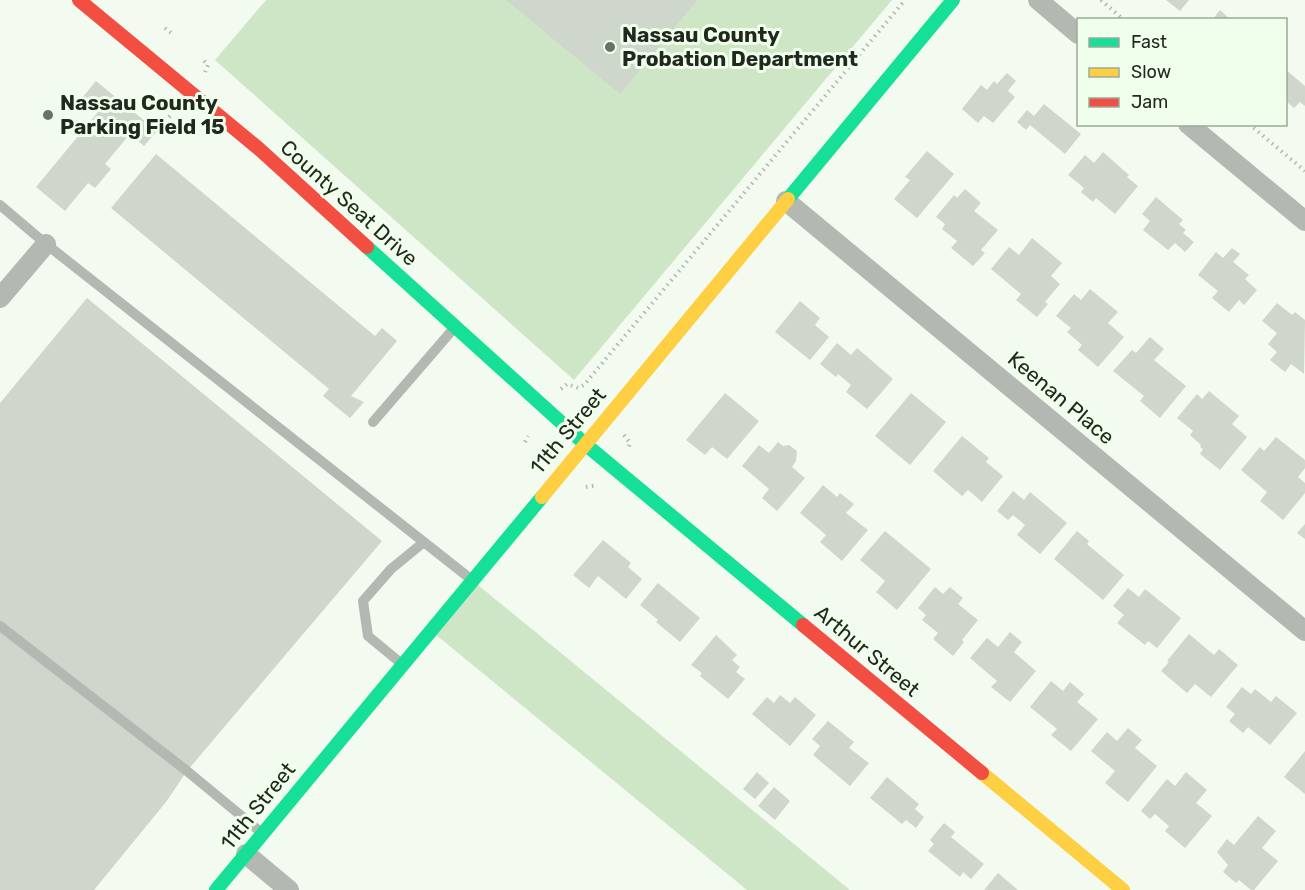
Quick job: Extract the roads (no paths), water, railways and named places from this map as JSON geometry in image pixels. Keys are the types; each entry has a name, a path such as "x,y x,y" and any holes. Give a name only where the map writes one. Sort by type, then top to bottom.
{"street":[{"name":"County Seat Drive","path":"79,0 258,148 585,444"},
{"name":"11th Street","path":"216,890 953,0"},
{"path":"1038,0 1077,33"},
{"path":"1190,126 1305,221"},
{"name":"Keenan Place","path":"786,201 1305,631"},
{"path":"0,298 46,244"},
{"name":"Arthur Street","path":"585,444 1123,890"},
{"path":"246,854 289,890"}],"lane":[{"path":"0,205 46,244 472,580"},
{"path":"373,422 455,327"},
{"path":"402,664 368,636 363,601 391,569 424,542"},
{"path":"0,626 263,833"}],"place":[{"name":"Nassau County Probation Department","path":"610,47"},
{"name":"Nassau County Parking Field 15","path":"48,115"}]}
